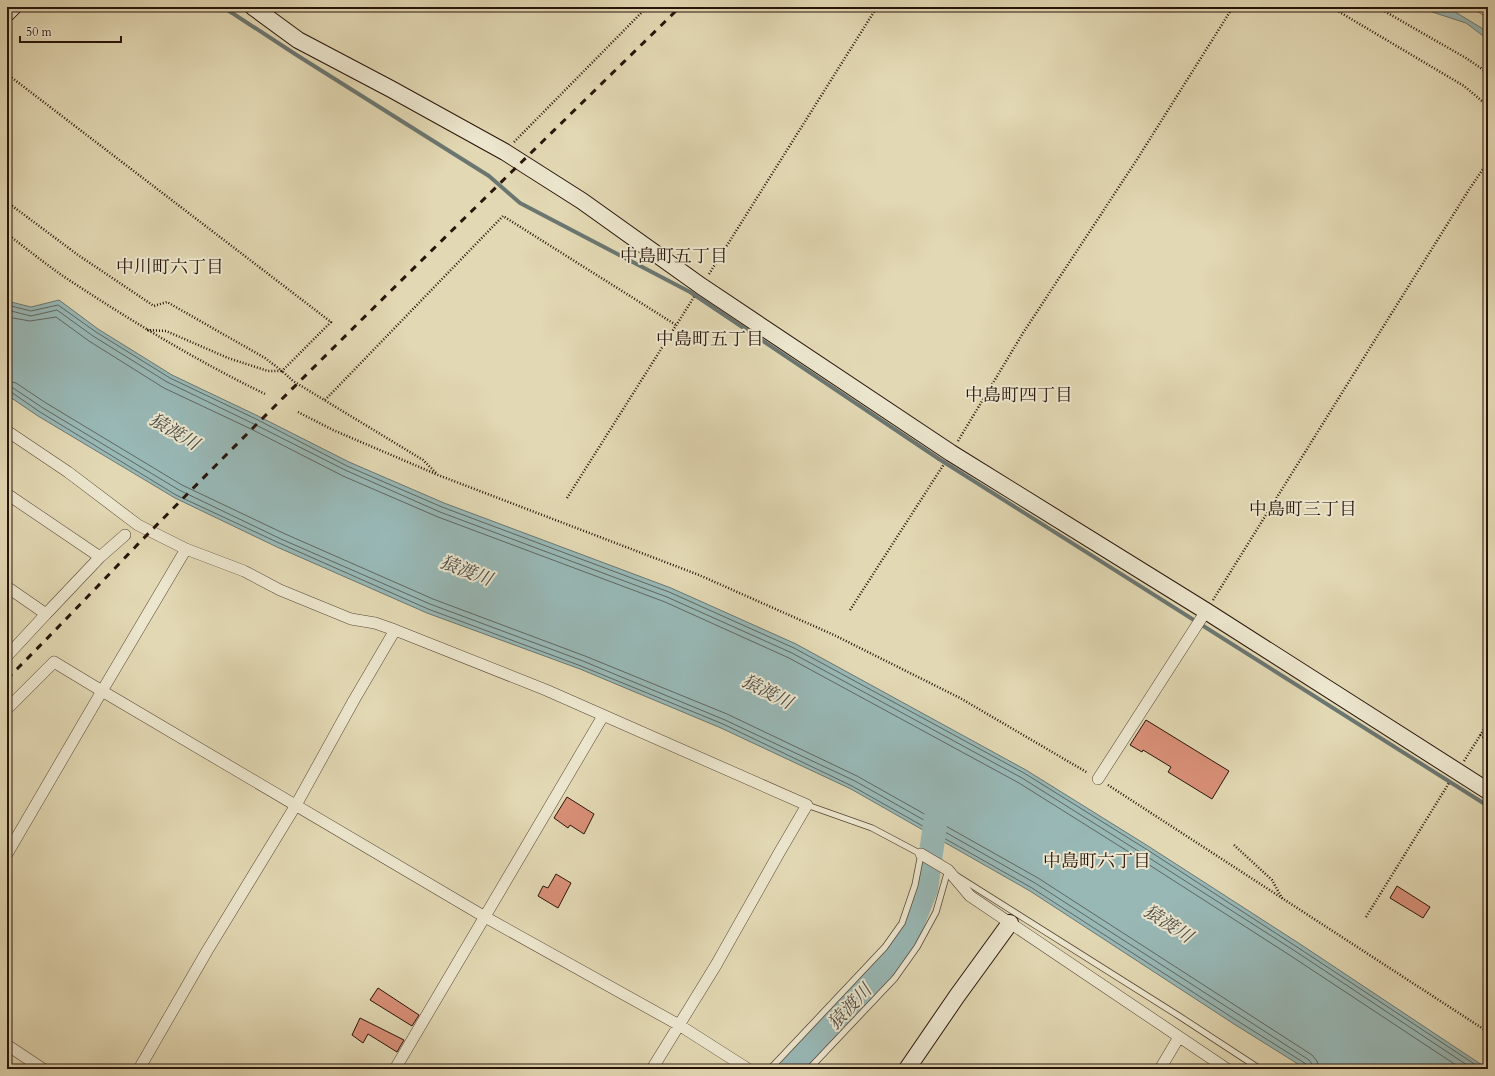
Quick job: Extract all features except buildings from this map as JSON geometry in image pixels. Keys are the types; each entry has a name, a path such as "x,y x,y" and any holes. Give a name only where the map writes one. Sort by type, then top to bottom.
{"street":[{"path":"7,14 13,7"},
{"path":"253,7 298,40 392,89 505,152 582,201 701,286 951,453 1488,791"},
{"path":"1481,7 1488,11"},
{"path":"7,431 68,472 138,525 186,549 244,571 280,590 351,618 375,623 395,630 546,690 807,805 716,965 652,1069"},
{"path":"7,494 100,558"},
{"path":"7,656 100,558 125,535"},
{"path":"7,854 186,549"},
{"path":"7,587 46,614"},
{"path":"1098,779 1205,613"},
{"path":"139,1069 207,951 296,805 354,700 395,630"},
{"path":"7,709 54,662 485,917 679,1025 748,1069"},
{"path":"395,1069 603,716"},
{"path":"921,854 948,870 970,896 1227,1069"},
{"path":"907,1069 957,996 1010,923"},
{"path":"1160,1069 1179,1037"},
{"path":"7,1045 43,1069"}],"lane":[{"path":"770,1069 885,947 902,923 915,885 921,854 872,828 807,805"},
{"path":"809,1069 895,978 917,947 936,912 948,870 1260,1069"}],"path":[{"path":"505,152 647,7"},
{"path":"701,286 877,7"},
{"path":"951,453 1023,333 1136,161 1233,7"},
{"path":"1331,7 1464,86 1488,106"},
{"path":"1377,7 1466,58 1488,73"},
{"path":"7,74 330,322 282,371 268,371 228,358 166,331 147,330"},
{"path":"1205,613 1470,188 1488,162"},
{"path":"7,202 78,255 154,306 166,302 265,358 293,381 423,460 438,475"},
{"path":"325,400 503,216 676,325"},
{"path":"7,234 62,275 147,330 242,383 265,394"},
{"path":"567,498 690,303"},
{"path":"298,412 333,430 438,475 699,575 834,635 960,698 1098,779 1488,1032"},
{"path":"850,610 940,470"},
{"path":"1457,771 1488,723"},
{"path":"1480,735 1488,740"},
{"path":"1366,917 1445,790"},
{"path":"1234,845 1272,880 1284,900"}],"water":[{"path":"1423,7 1447,7 1488,32 1488,40 1466,23 1426,10"},
{"path":"59,300 98,329 172,375 349,462 444,503 671,588 796,644 1026,770 1148,846 1300,944 1488,1069 1306,1069 1234,1024 1030,891 851,789 721,728 580,669 427,613 277,547 175,498 38,416 7,395 7,301 31,307"}],"waterway":[{"path":"223,7 489,176 520,203 690,292 939,459 1488,806"},
{"name":"猿渡川","path":"791,1069 816,1040 888,966 911,927 926,889 938,803"}],"railway":[{"path":"7,679 274,407 680,7"}],"district":[{"name":"中島町五丁目","path":"674,256"},
{"name":"中川町六丁目","path":"170,267"},
{"name":"中島町五丁目","path":"710,339"},
{"name":"中島町四丁目","path":"1019,395"},
{"name":"中島町三丁目","path":"1303,509"},
{"name":"中島町六丁目","path":"1097,861"}]}
